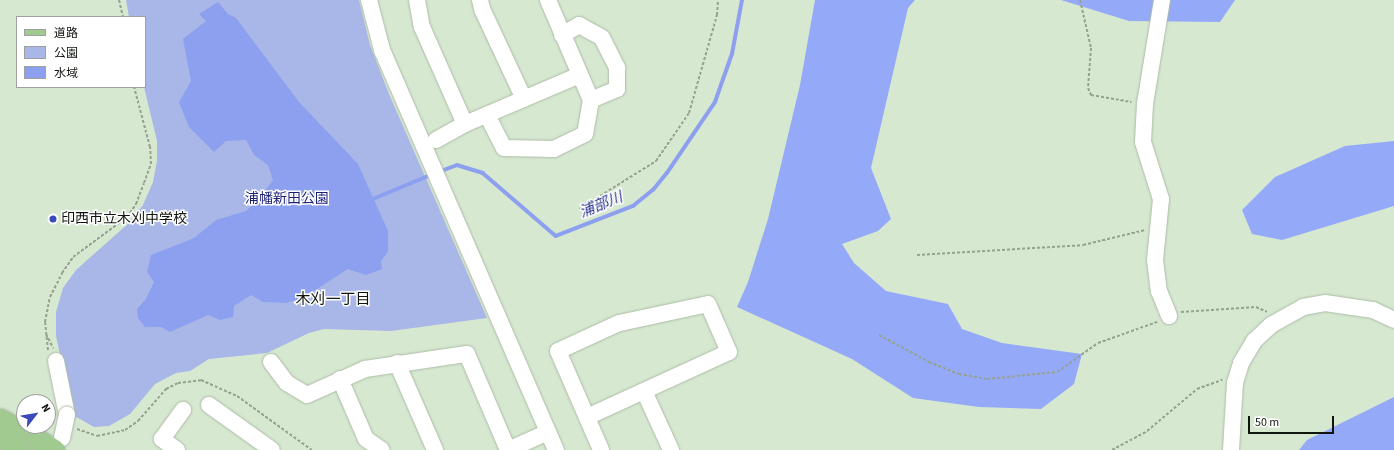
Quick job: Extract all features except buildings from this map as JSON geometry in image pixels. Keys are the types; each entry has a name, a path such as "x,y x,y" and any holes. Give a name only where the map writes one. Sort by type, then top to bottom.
{"main road":[{"path":"0,419 40,447"},
{"path":"0,437 40,447"}],"street":[{"path":"369,0 382,50 556,450"},
{"path":"417,0 422,27 465,124"},
{"path":"480,0 482,9 524,99"},
{"path":"487,115 504,148 554,149 585,134 590,100 548,0"},
{"path":"1162,0 1145,104 1143,142 1160,199 1156,275 1169,316"},
{"path":"562,34 580,25 602,38 617,68 617,89 590,100"},
{"path":"436,140 465,124 580,75"},
{"path":"1231,450 1232,410 1238,374 1254,341 1277,321 1303,307 1325,303 1373,310 1394,320"},
{"path":"587,417 729,352 708,304 619,323 558,351 601,450"},
{"path":"271,362 287,383 307,395 365,368 467,354 508,450 548,432"},
{"path":"40,447 67,415 52,360"},
{"path":"397,363 435,450"},
{"path":"340,379 366,439 382,450"},
{"path":"644,391 671,450"},
{"path":"209,405 272,450"},
{"path":"177,450 162,439 184,410"}],"path":[{"path":"119,0 123,16"},
{"path":"579,209 656,161 689,113 717,15 718,0"},
{"path":"1080,0 1091,48 1088,88 1091,95 1098,98 1145,104"},
{"path":"52,360 45,322 50,297 62,273 73,257 127,218 136,204 150,164 150,147 134,88"},
{"path":"917,255 1083,245 1158,227"},
{"path":"879,334 929,362 959,374 987,379 1056,372 1098,343 1150,326 1176,312 1256,307 1266,311 1277,321"},
{"path":"46,333 52,360"},
{"path":"1112,450 1147,430 1197,389 1238,374"}],"green space":[{"name":"浦幡新田公園","path":"126,0 359,0 370,45 389,94 487,318 391,331 324,329 309,333 267,353 209,359 190,371 176,373 155,384 130,414 109,426 94,427 73,415 56,336 56,312 63,288 76,270 130,222 143,205 153,182 157,161 157,141 144,88 146,88 146,16 129,16"}],"shaded area":[{"path":"815,0 915,0 908,8 871,168 891,219 878,231 842,244 854,263 886,291 948,304 962,329 1002,343 1082,354 1074,384 1041,409 979,407 913,398 852,359 737,307 748,282 768,219 800,85"},
{"path":"1061,0 1235,0 1220,22 1129,21"},
{"path":"1394,141 1394,206 1282,240 1252,234 1242,210 1275,177 1345,146"},
{"path":"1394,397 1394,450 1299,450 1307,440"}],"water":[{"path":"218,2 228,14 236,18 299,102 358,164 388,231 388,252 381,261 382,269 366,275 348,269 303,298 286,303 263,302 251,295 234,306 233,317 220,320 208,315 170,332 161,327 145,327 138,318 137,309 146,299 154,282 147,272 151,255 194,238 216,220 246,211 260,198 273,180 268,165 254,155 246,140 226,141 214,152 189,127 179,102 191,81 183,39 206,21 199,14"}],"waterway":[{"name":"浦部川","path":"439,172 457,165 483,173 556,236 633,206 653,190 667,173 715,102 732,54 742,0"},
{"name":"浦部川","path":"373,199 431,175"}],"place":[{"name":"印西市立木刈中学校","path":"53,219"}],"district":[{"name":"木刈一丁目","path":"333,300"}]}
